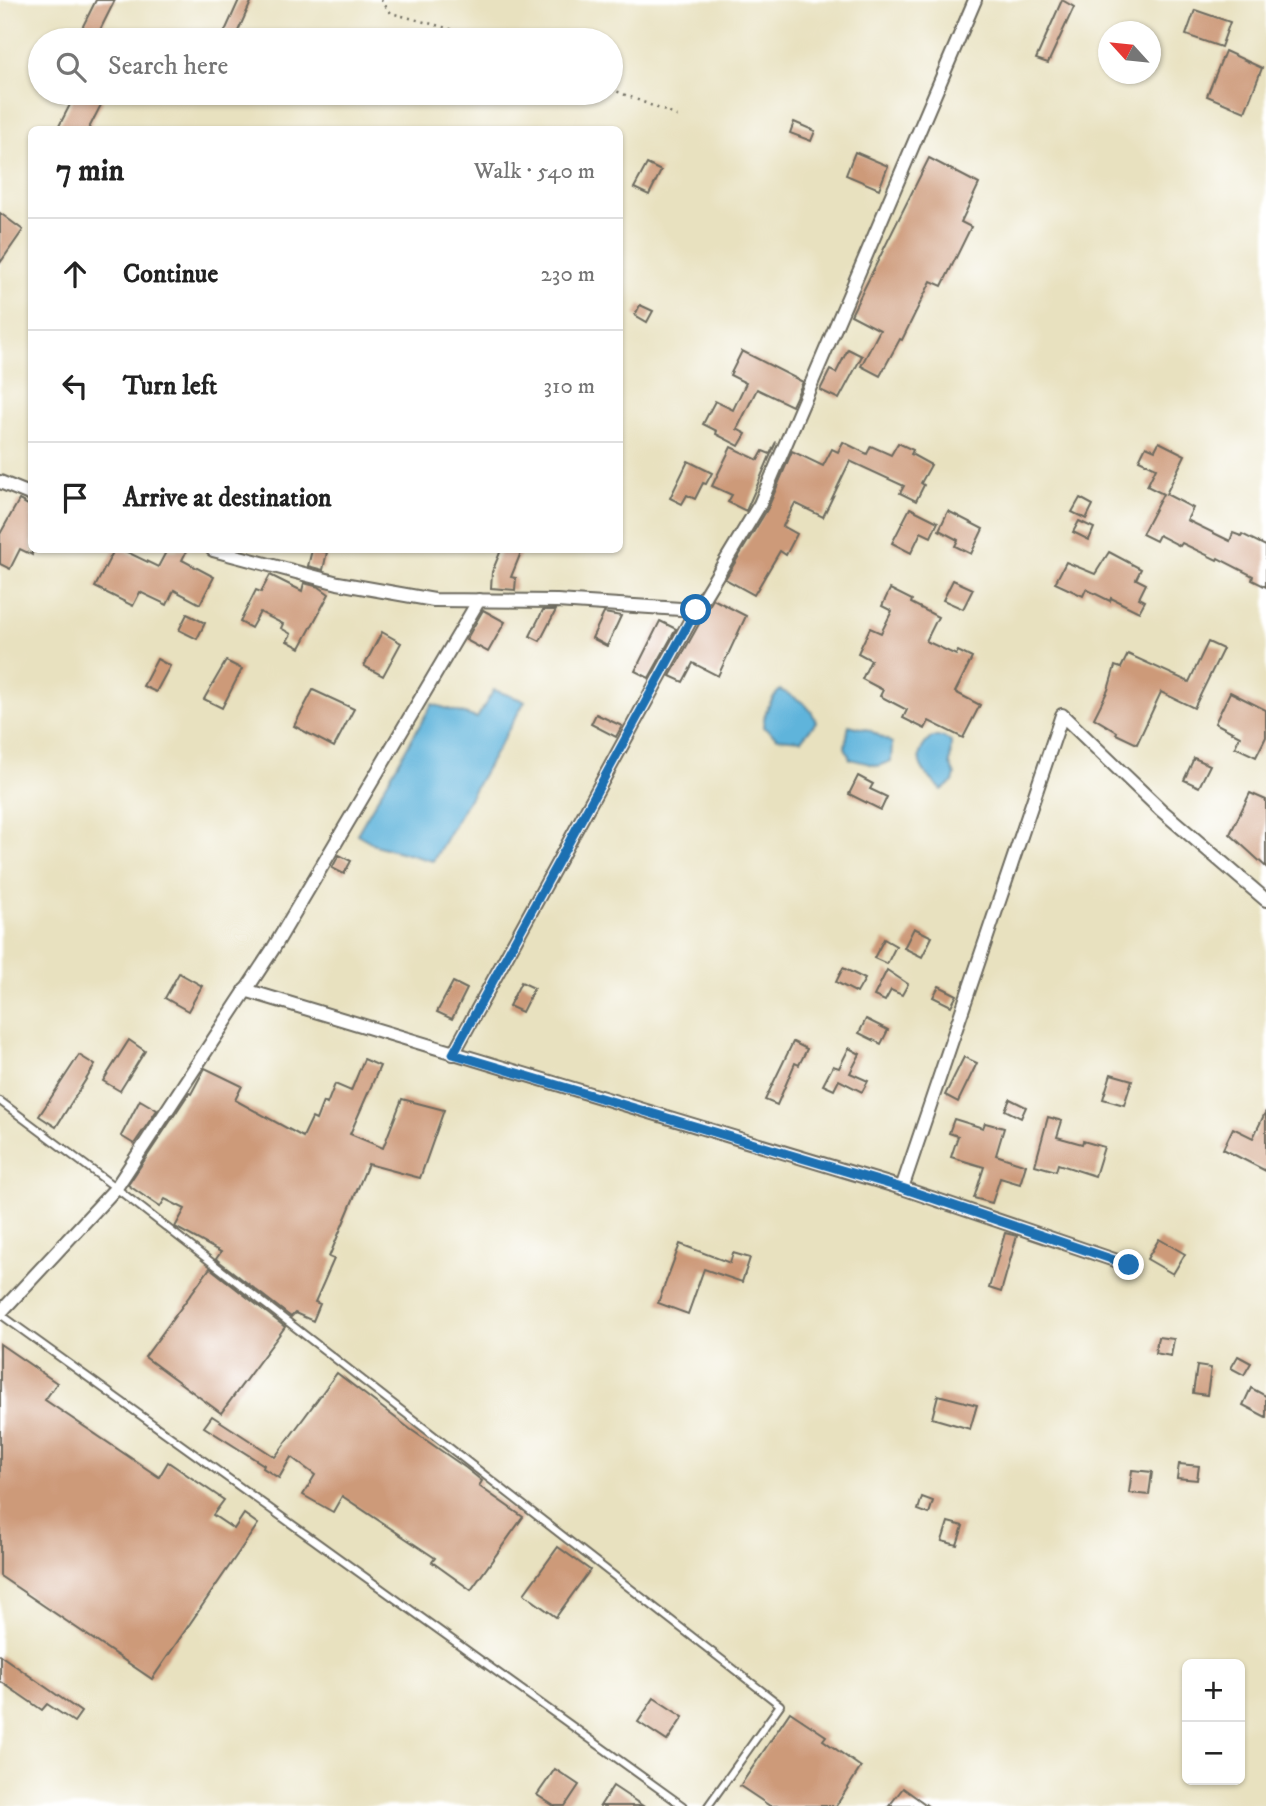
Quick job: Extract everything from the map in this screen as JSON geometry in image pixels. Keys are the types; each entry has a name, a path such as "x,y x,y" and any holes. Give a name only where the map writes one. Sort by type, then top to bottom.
{"street":[{"path":"453,1054 696,610 760,504 975,0"},
{"path":"0,482 28,493"},
{"path":"224,553 338,583 433,600 556,601 696,610"},
{"path":"0,1313 116,1188 273,949 479,600"},
{"path":"902,1188 1062,715 1161,810 1266,900"},
{"path":"246,990 902,1188 1129,1265"}],"lane":[{"path":"0,1101 116,1188 780,1704 708,1806"},
{"path":"0,1313 683,1806"}],"path":[{"path":"381,0 391,13 447,28"},
{"path":"623,94 682,118"}],"water":[{"path":"494,690 525,701 433,861 378,846 357,834 432,704 477,718"},
{"path":"780,690 802,702 814,716 816,722 801,740 778,738 763,727 768,707"},
{"path":"849,725 869,730 892,743 891,761 878,766 850,759 845,747"},
{"path":"932,737 943,737 951,741 950,764 955,775 953,782 942,790 929,778 919,759 920,752"}],"building":[{"path":"96,0 115,0 101,28 82,28"},
{"path":"239,0 252,0 239,28 226,28"},
{"path":"1062,0 1074,7 1048,63 1036,59"},
{"path":"1195,10 1230,22 1221,47 1186,35"},
{"path":"1225,51 1262,68 1245,112 1207,96"},
{"path":"70,105 101,105 90,126 59,126"},
{"path":"794,122 815,131 811,141 790,133"},
{"path":"855,152 888,166 879,189 846,175"},
{"path":"929,158 979,184 961,222 971,227 942,286 931,281 902,340 900,339 880,376 861,366 880,330 851,315"},
{"path":"647,164 661,171 649,195 634,188"},
{"path":"0,213 23,230 0,263"},
{"path":"640,305 653,311 647,322 635,315"},
{"path":"848,349 862,356 839,399 820,390 830,370 836,373"},
{"path":"742,351 803,382 792,406 757,389 737,429 746,434 739,446 703,424 715,401 733,410 746,383 730,375"},
{"path":"776,442 746,511 728,502 732,495 712,486 731,447 758,460 763,451 770,454"},
{"path":"843,442 867,454 871,446 891,455 898,443 913,450 911,454 931,465 921,483 924,485 916,501 900,493 904,486 850,461 823,517 795,503 783,526 797,534 786,555 780,551 754,595 725,579 768,508 792,451 823,466 832,449 838,452"},
{"path":"1159,442 1185,455 1166,494 1193,508 1187,520 1230,541 1233,533 1242,534 1266,546 1266,587 1252,580 1253,576 1218,558 1217,560 1182,543 1180,546 1159,535 1156,541 1142,534 1163,494 1147,486 1156,468 1139,460 1146,446 1155,450"},
{"path":"688,461 712,473 695,499 687,495 682,504 670,498"},
{"path":"1080,498 1093,505 1086,519 1072,512"},
{"path":"19,500 28,505 28,553 20,549 10,569 0,564 0,534"},
{"path":"910,508 938,522 931,537 921,532 911,553 892,543"},
{"path":"948,511 983,529 971,554 955,546 958,540 939,530"},
{"path":"1079,521 1094,528 1089,540 1073,532"},
{"path":"1109,552 1141,569 1136,579 1146,584 1139,598 1145,601 1139,612 1086,589 1083,596 1055,583 1066,562 1095,574"},
{"path":"112,553 129,553 158,567 165,553 186,553 182,560 214,577 200,604 174,590 167,605 140,592 133,606 95,587"},
{"path":"311,553 327,553 323,570 308,566"},
{"path":"500,553 521,553 511,577 516,578 515,590 491,588 492,572"},
{"path":"270,575 302,591 304,583 319,587 329,594 300,648 287,641 291,634 281,628 283,624 260,612 251,628 240,622 256,590 261,592"},
{"path":"953,580 973,589 963,609 943,600"},
{"path":"890,589 938,617 926,641 956,655 958,651 972,658 955,692 980,705 963,738 929,721 925,729 903,718 907,710 880,696 883,690 862,679 871,660 858,653 870,628 881,633 892,611 882,606"},
{"path":"713,599 746,616 718,676 693,663 683,682 670,676"},
{"path":"483,610 505,622 488,652 466,640"},
{"path":"543,610 556,610 540,641 530,636"},
{"path":"604,613 621,616 607,646 592,638"},
{"path":"187,614 205,623 197,639 179,630"},
{"path":"660,621 676,629 649,678 635,671"},
{"path":"382,632 401,643 383,676 364,666"},
{"path":"1208,642 1223,649 1194,708 1161,692 1137,744 1116,734 1117,732 1094,718 1108,690 1115,666 1121,668 1128,654 1189,682"},
{"path":"157,659 170,666 156,692 143,686"},
{"path":"226,661 242,669 222,708 204,699"},
{"path":"313,690 354,709 334,747 294,726"},
{"path":"1230,692 1266,710 1266,737 1256,757 1235,747 1240,736 1215,723"},
{"path":"596,714 622,726 616,737 591,724"},
{"path":"1194,758 1210,765 1199,787 1184,780"},
{"path":"858,776 873,784 870,789 887,797 881,810 849,794"},
{"path":"1250,793 1266,800 1266,867 1230,834"},
{"path":"339,855 351,861 344,874 332,868"},
{"path":"914,928 932,937 922,957 904,948"},
{"path":"884,939 896,946 887,964 874,958"},
{"path":"843,968 865,979 857,993 836,982"},
{"path":"887,970 908,984 902,995 891,990 885,1001 874,996"},
{"path":"179,973 202,986 188,1011 165,998"},
{"path":"453,982 467,989 452,1019 437,1012"},
{"path":"521,982 534,988 522,1012 509,1006"},
{"path":"939,986 957,995 951,1006 933,997"},
{"path":"866,1019 888,1030 881,1044 859,1033"},
{"path":"129,1040 145,1051 120,1091 103,1081"},
{"path":"793,1042 807,1049 799,1065 795,1063 777,1105 765,1100"},
{"path":"849,1048 860,1054 850,1073 868,1081 862,1092 839,1080 834,1090 823,1085 833,1066 839,1068"},
{"path":"79,1055 95,1065 56,1127 39,1116"},
{"path":"964,1057 977,1063 958,1102 945,1095"},
{"path":"364,1059 380,1066 350,1134 383,1148 402,1099 444,1110 420,1178 368,1164 329,1257 334,1259 315,1302 320,1304 313,1321 295,1313 291,1317 216,1259 221,1252 175,1227 185,1209 165,1199 160,1207 128,1185 189,1093 191,1094 205,1068 242,1086 235,1100 303,1137 312,1118 316,1120 323,1102 327,1104 335,1084 351,1091"},
{"path":"1111,1074 1132,1080 1124,1105 1103,1099"},
{"path":"1010,1099 1026,1107 1021,1118 1005,1110"},
{"path":"140,1100 157,1110 134,1144 121,1136"},
{"path":"1266,1111 1266,1171 1223,1149 1233,1128 1253,1138"},
{"path":"1048,1117 1062,1121 1057,1137 1104,1147 1095,1176 1058,1164 1056,1171 1035,1165"},
{"path":"954,1119 983,1128 985,1123 1004,1128 996,1155 1026,1165 1020,1184 1000,1178 992,1203 974,1198 984,1167 951,1157 958,1136 949,1133"},
{"path":"1005,1233 1017,1236 1001,1292 989,1288"},
{"path":"1159,1239 1185,1254 1173,1274 1147,1259"},
{"path":"680,1244 730,1263 733,1253 750,1258 742,1282 704,1269 688,1314 658,1303"},
{"path":"210,1268 285,1327 221,1413 145,1357"},
{"path":"1158,1337 1174,1339 1171,1356 1155,1353"},
{"path":"0,1344 57,1383 45,1400 159,1477 168,1462 224,1500 213,1515 234,1529 244,1514 258,1524 152,1679 0,1576"},
{"path":"1238,1356 1251,1363 1244,1375 1231,1368"},
{"path":"1197,1366 1211,1368 1207,1395 1193,1393"},
{"path":"337,1373 466,1468 482,1481 479,1486 523,1517 471,1590 432,1562 435,1558 342,1496 333,1512 303,1495 315,1475 291,1457 279,1478 263,1468 264,1465 204,1427 212,1416 275,1457"},
{"path":"1251,1388 1266,1396 1266,1417 1243,1405"},
{"path":"938,1395 977,1405 970,1429 932,1418"},
{"path":"1179,1464 1199,1466 1197,1480 1177,1478"},
{"path":"1132,1470 1152,1472 1149,1495 1129,1493"},
{"path":"922,1497 933,1501 929,1514 918,1510"},
{"path":"948,1522 963,1526 957,1545 942,1541"},
{"path":"558,1547 590,1570 556,1617 524,1594"},
{"path":"0,1655 81,1712 74,1722 47,1704 42,1710 0,1681"},
{"path":"654,1698 683,1717 667,1741 638,1722"},
{"path":"790,1712 826,1736 823,1740 861,1767 836,1806 770,1806 740,1786"},
{"path":"555,1769 579,1785 565,1806 554,1806 537,1795"},
{"path":"613,1786 643,1806 600,1806"},
{"path":"903,1788 928,1806 889,1806"}],"route":[{"path":"696,610 453,1054 902,1188 1129,1265"}]}
